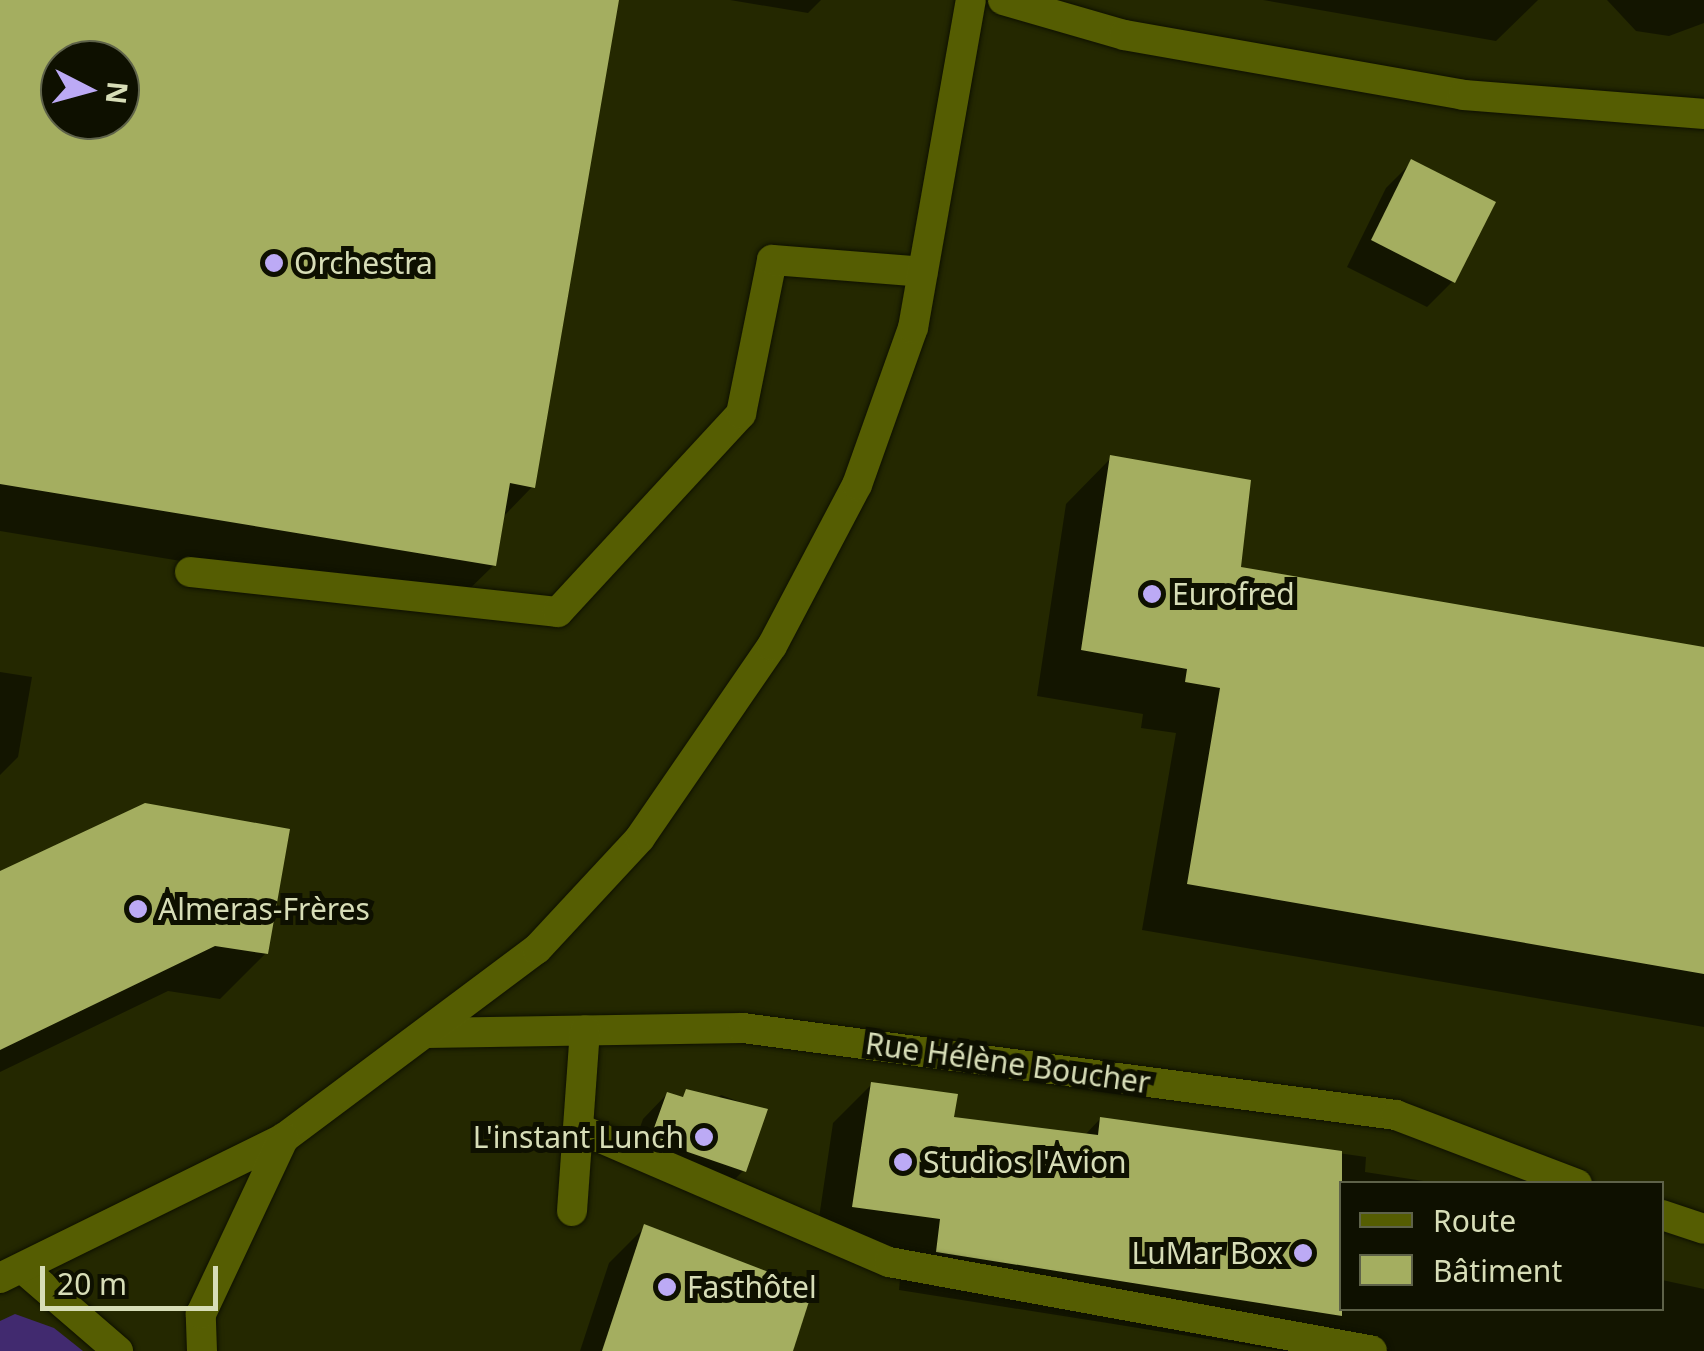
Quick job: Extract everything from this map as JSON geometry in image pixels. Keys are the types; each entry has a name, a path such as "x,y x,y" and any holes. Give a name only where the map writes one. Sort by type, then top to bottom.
{"street":[{"path":"118,1351 11,1273 284,1138 426,1033 537,949 703,753 857,485 913,328 971,0"},
{"path":"1003,0 1124,35 1463,94 1704,114"},
{"path":"190,572 558,612 741,414 772,260 923,272"},
{"name":"Rue Hélène Boucher","path":"426,1033 743,1028 1396,1116 1569,1181"},
{"path":"572,1211 582,1130 584,1030"},
{"path":"582,1130 890,1262 1372,1351"},
{"path":"202,1351 200,1314 284,1138"},
{"path":"1664,1216 1704,1229"}],"shaded area":[{"path":"15,1314 54,1328 83,1351 0,1351 0,1321"}],"building":[{"name":"Orchestra","path":"0,0 619,0 535,488 510,483 496,566 0,484"},
{"path":"1411,159 1496,202 1455,283 1371,240"},
{"path":"1110,455 1251,480 1241,567 1704,647 1704,974 1187,884 1220,688 1185,682 1187,669 1081,650"},
{"name":"Almeras-Frères","path":"145,803 290,829 268,954 215,946 0,1050 0,871"},
{"path":"871,1082 958,1094 954,1117 1098,1135 1100,1117 1342,1151 1342,1316 936,1252 940,1219 852,1207"},
{"name":"L'instant Lunch","path":"686,1089 768,1109 746,1172 650,1139 667,1092 683,1097"},
{"name":"Fasthôtel","path":"644,1224 813,1289 793,1351 602,1351"}],"place":[{"name":"Orchestra","path":"274,263"},
{"name":"Eurofred","path":"1152,594"},
{"name":"Almeras-Frères","path":"138,909"},
{"name":"L'instant Lunch","path":"704,1137"},
{"name":"Studios l'Avion","path":"903,1162"},
{"name":"LuMar Box","path":"1303,1253"},
{"name":"Fasthôtel","path":"667,1287"}]}
